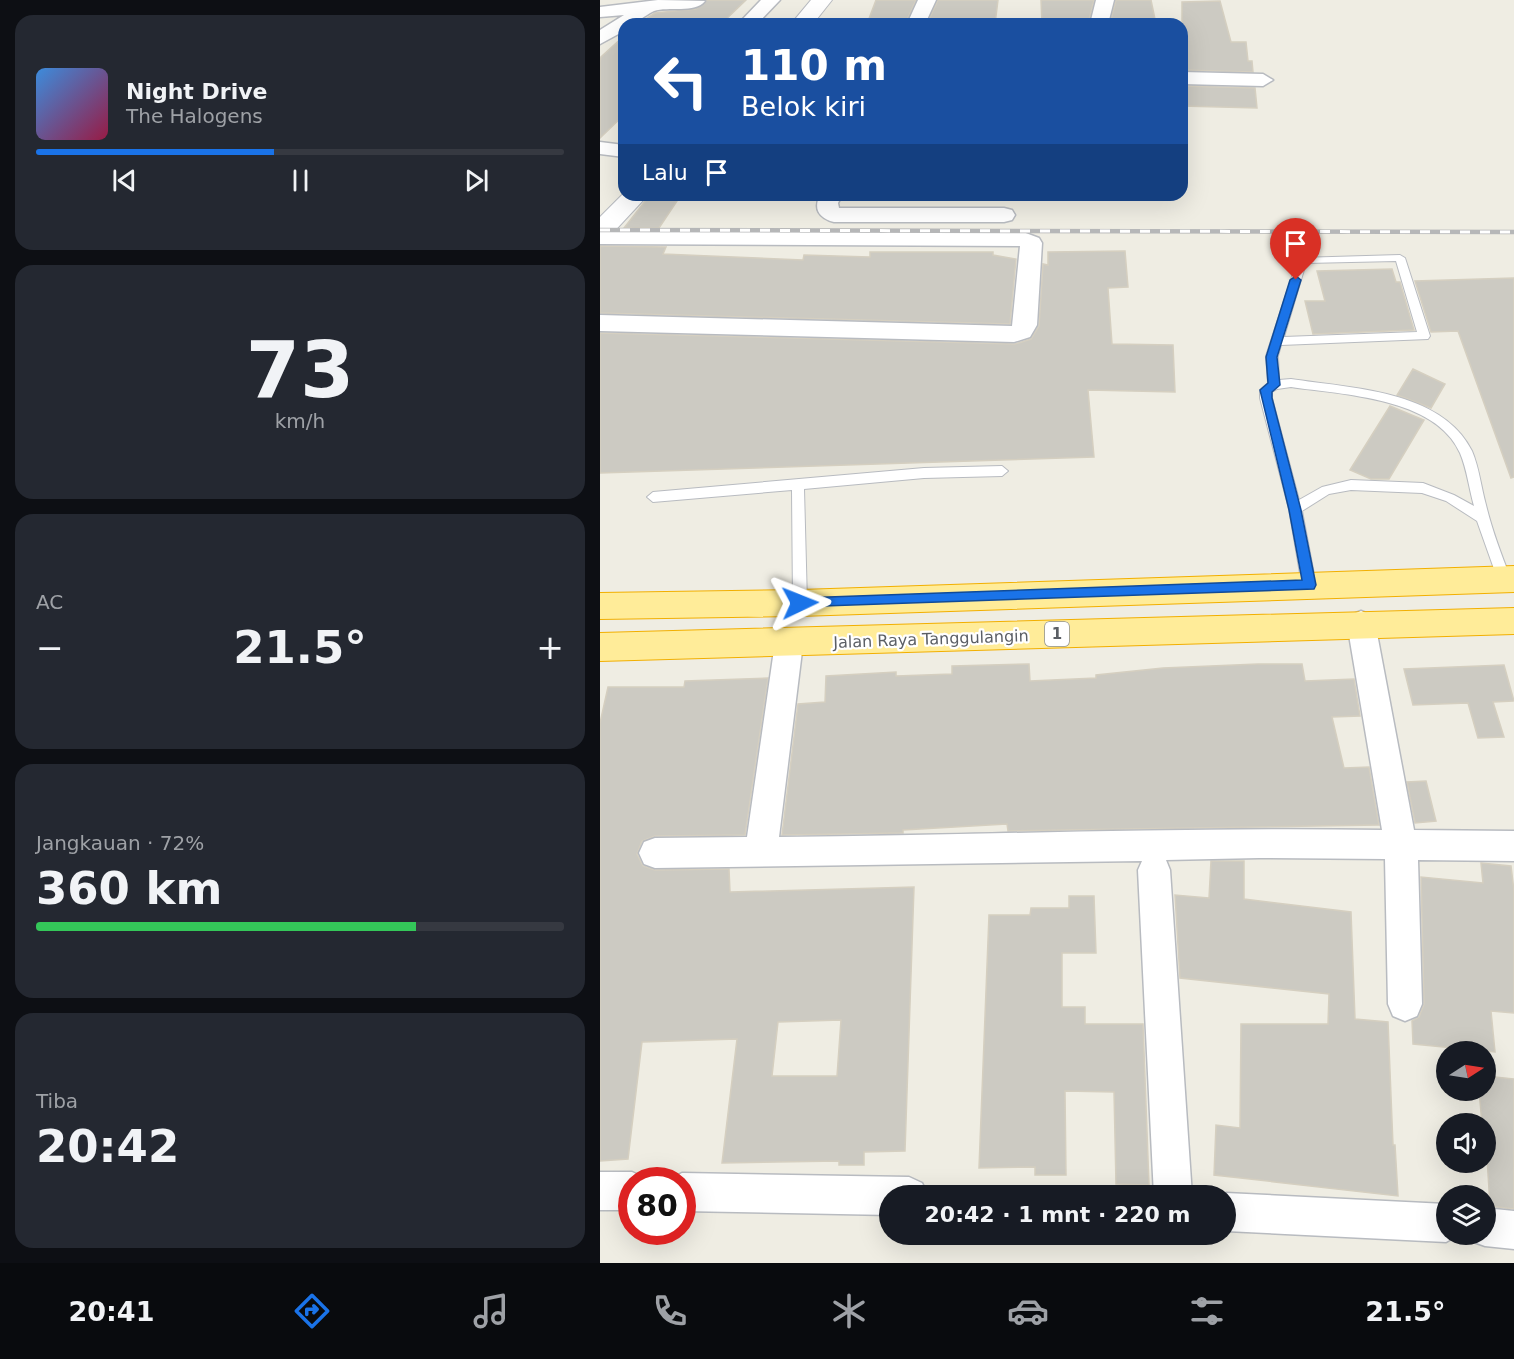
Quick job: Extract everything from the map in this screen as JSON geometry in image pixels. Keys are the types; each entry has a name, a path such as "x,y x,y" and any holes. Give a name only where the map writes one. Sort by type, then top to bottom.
{"highway":[{"path":"600,606 800,603 1509,579"},
{"name":"Jalan Raya Tanggulangin","path":"600,647 789,644 1361,623 1514,621"}],"street":[{"path":"753,18 771,0"},
{"path":"807,18 822,0"},
{"path":"919,18 927,0"},
{"path":"1100,18 1105,0"},
{"path":"600,12 696,2"},
{"path":"631,18 650,6"},
{"path":"600,38 618,26"},
{"path":"1188,78 1263,80"},
{"path":"600,231 630,201"},
{"path":"828,201 828,210 834,214 1004,215"},
{"path":"600,237 1023,239 1031,243 1025,325 1022,331 1014,334 600,322"},
{"path":"1361,623 1401,845 1405,1004"},
{"path":"762,851 789,644"},
{"path":"655,853 1012,850 1259,843 1514,846"},
{"path":"1154,870 1172,1185"},
{"path":"600,1191 618,1191"},
{"path":"696,1192 879,1195"},
{"path":"1236,1212 1436,1222"},
{"path":"1496,1228 1514,1230"}],"lane":[{"path":"1274,385 1272,357 1277,340 1302,260 1400,258 1424,336 1277,340"},
{"path":"1309,585 1295,510 1266,398 1266,390 1274,385 1291,383 1399,401 1432,415 1445,424 1465,451 1482,518 1509,579"},
{"path":"653,497 924,473 1002,471"},
{"path":"798,485 800,603"},
{"path":"1295,510 1326,490 1351,485 1423,488 1450,498 1482,518"}],"building":[{"path":"707,0 746,0 727,18 647,18 655,13 696,9"},
{"path":"876,0 916,0 908,18 869,18"},
{"path":"938,0 998,0 996,18 930,18"},
{"path":"1041,0 1094,0 1090,18 1042,18"},
{"path":"1116,0 1151,0 1155,18 1112,18"},
{"path":"1220,1 1231,42 1246,42 1248,61 1252,61 1253,72 1188,70 1188,18 1182,18 1182,2"},
{"path":"618,41 618,121 600,138 600,62 601,57"},
{"path":"1188,86 1255,88 1257,108 1188,106"},
{"path":"645,201 677,201 659,228 624,228"},
{"path":"600,246 666,247 663,254 803,260 804,255 870,257 870,252 993,252 993,255 1016,259 1010,324 600,313"},
{"path":"1125,251 1128,287 1108,288 1112,344 1173,345 1175,392 1088,390 1094,457 600,473 600,333 1015,344 1031,339 1039,326 1043,264 1048,265 1048,252"},
{"path":"1392,269 1396,282 1400,282 1414,330 1313,334 1305,301 1325,301 1317,271"},
{"path":"1514,278 1514,477 1511,478 1458,331 1431,332 1415,281"},
{"path":"1413,369 1445,384 1431,408 1397,395"},
{"path":"1390,406 1424,420 1389,479 1371,479 1350,470"},
{"path":"1029,664 1030,681 1096,678 1096,675 1163,668 1258,664 1302,664 1305,681 1354,679 1360,716 1332,717 1344,768 1369,767 1379,825 1008,831 1007,824 903,830 903,833 782,835 798,704 825,702 826,676 896,672 896,676 952,674 952,666"},
{"path":"1504,665 1514,701 1493,702 1504,737 1478,738 1468,703 1413,705 1404,669"},
{"path":"768,678 745,835 655,836 642,841 637,854 643,866 655,870 729,869 730,892 914,887 905,1151 864,1152 864,1165 839,1165 839,1161 722,1163 737,1039 642,1042 628,1159 600,1161 600,723 608,687 684,687 685,681","holes":["841,1020 837,1076 772,1076 778,1022"]},
{"path":"1426,781 1436,821 1415,823 1407,782"},
{"path":"1211,861 1244,861 1244,899 1351,912 1355,1019 1388,1022 1393,1145 1395,1145 1398,1196 1214,1175 1216,1125 1240,1128 1241,1024 1328,1024 1329,994 1180,978 1175,895 1209,898"},
{"path":"1481,863 1511,866 1514,891 1514,1013 1491,1011 1494,1041 1436,1041 1436,1046 1413,1044 1412,1021 1419,1017 1424,1004 1421,877 1483,883"},
{"path":"1069,896 1094,896 1096,953 1062,953 1062,1007 1085,1007 1085,1024 1143,1024 1149,1185 1116,1184 1114,1092 1065,1091 1066,1175 1035,1175 1035,1167 979,1168 989,915 1030,915 1031,908 1069,908"},
{"path":"1496,1077 1514,1079 1514,1209 1496,1207 1496,1185 1489,1185 1488,1173 1496,1173 1496,1113 1481,1113 1480,1101 1496,1101"}],"railway":[{"path":"600,230 1514,232"}],"route":[{"path":"800,603 1309,585 1295,510 1266,398 1266,390 1274,385 1272,357 1274,348 1296,280"}]}
